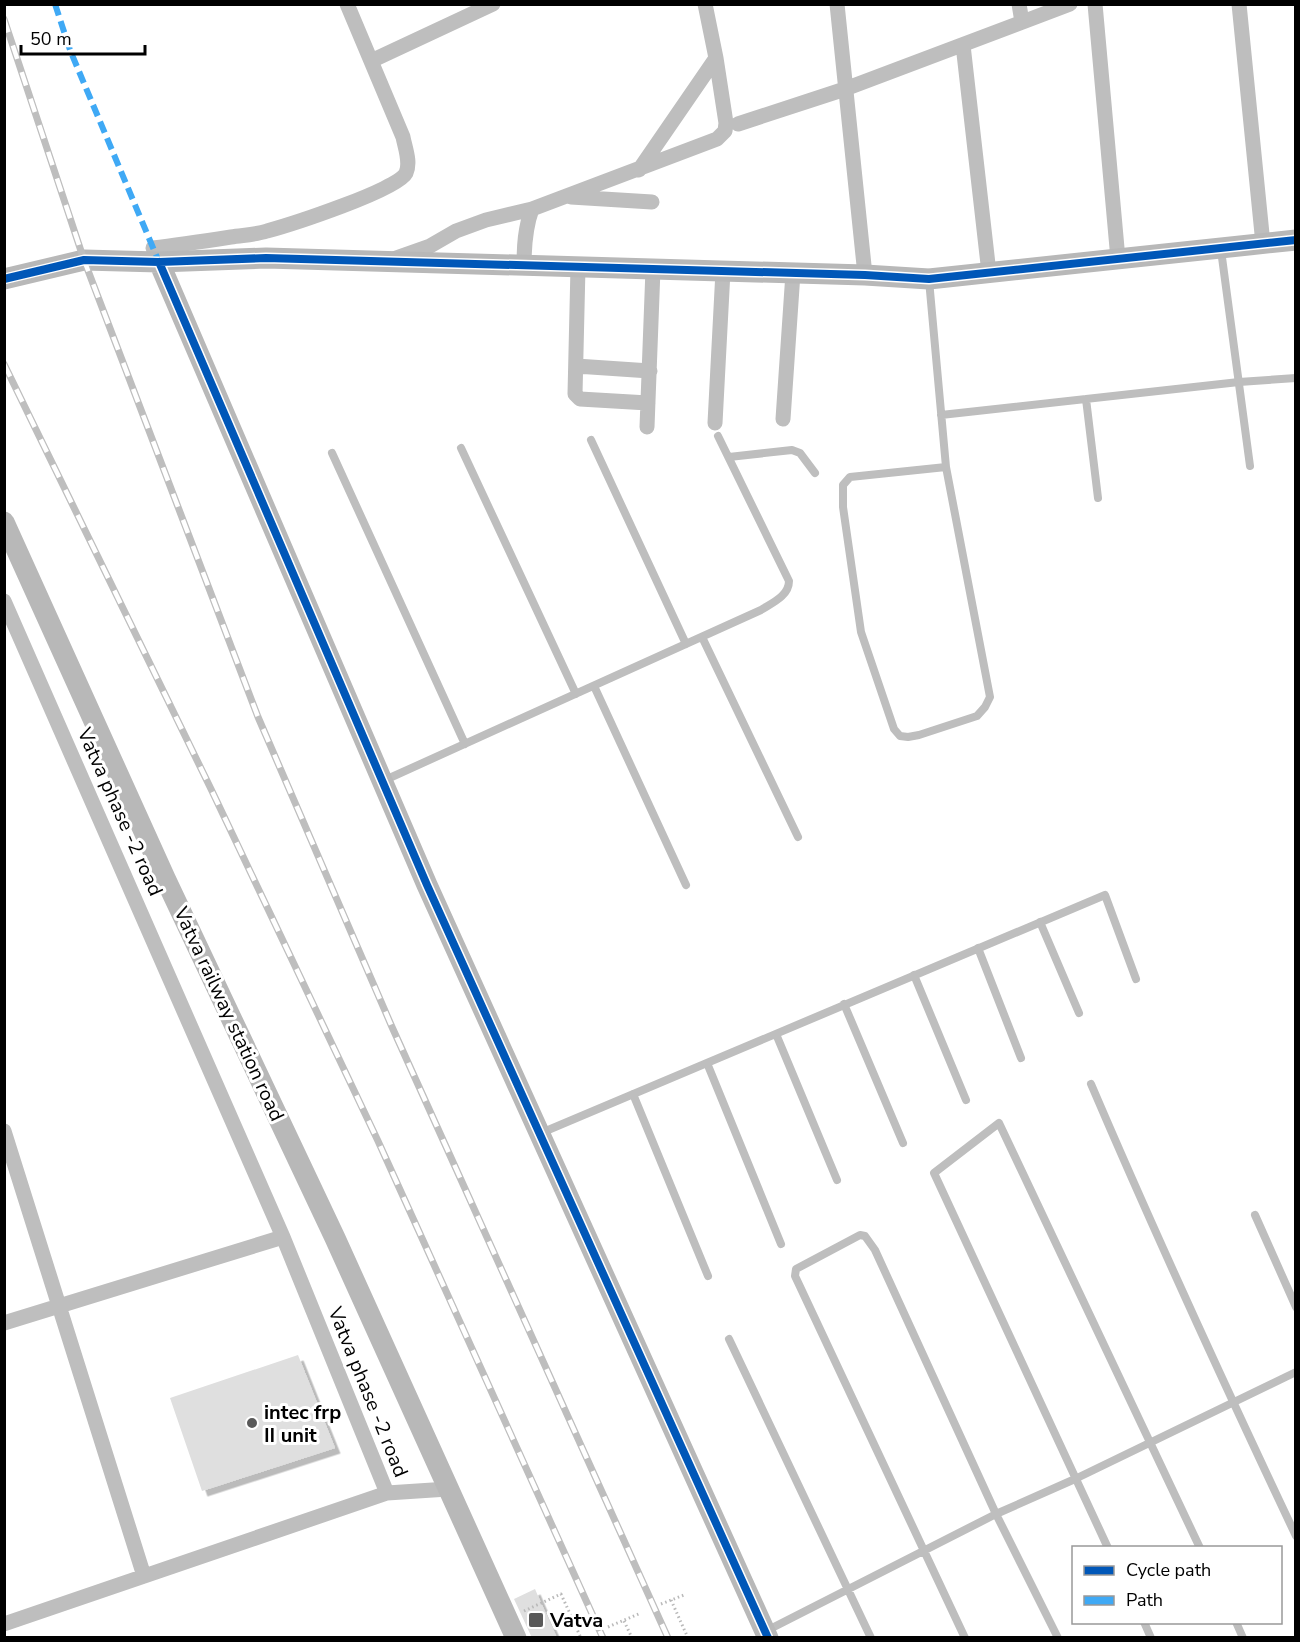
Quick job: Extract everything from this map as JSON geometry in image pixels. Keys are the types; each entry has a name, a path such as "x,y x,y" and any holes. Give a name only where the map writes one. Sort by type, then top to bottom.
{"street":[{"path":"371,61 493,4"},
{"path":"386,262 430,246 456,231 566,197 717,139 725,131 726,123 705,4"},
{"path":"837,4 865,275"},
{"path":"1019,4 1022,22"},
{"path":"738,124 845,89 1070,4"},
{"path":"1095,4 1118,259"},
{"path":"1239,4 1263,244"},
{"path":"156,255 265,232 340,207 382,190 401,179 406,173 407,156 403,137 349,5"},
{"path":"963,45 989,273"},
{"path":"639,170 716,58"},
{"path":"566,197 652,202"},
{"path":"524,266 524,241 531,209"},
{"path":"4,279 84,260 156,255 865,275 929,279 1296,240"},
{"path":"156,255 427,885 767,1634"},
{"path":"579,267 575,394 580,399 648,403"},
{"path":"647,427 653,269"},
{"path":"717,430 723,271"},
{"path":"783,418 793,273"},
{"path":"576,366 650,370"},
{"name":"Vatva railway station road","path":"6,530 165,878 335,1238 511,1628"},
{"name":"Vatva phase -2 road","path":"4,601 283,1237 387,1493 4,1624"},
{"path":"4,1131 144,1576"},
{"path":"4,1323 283,1237"},
{"path":"387,1493 451,1497"}],"lane":[{"path":"1221,248 1250,466"},
{"path":"929,279 946,467 990,697 985,707 976,716 920,735 900,736 894,729 861,632 843,507 843,485 850,477 946,467"},
{"path":"941,415 1239,382 1296,378"},
{"path":"1086,399 1098,498"},
{"path":"382,781 761,610 786,592 789,586 787,576 717,430"},
{"path":"591,440 686,644"},
{"path":"461,448 576,694"},
{"path":"729,457 792,450 800,453 815,473"},
{"path":"332,453 465,744"},
{"path":"702,637 798,837"},
{"path":"594,686 686,885"},
{"path":"540,1133 1105,895 1136,979"},
{"path":"1040,922 1079,1013"},
{"path":"978,948 1021,1058"},
{"path":"914,975 966,1100"},
{"path":"844,1005 903,1143"},
{"path":"776,1034 837,1180"},
{"path":"707,1063 781,1244"},
{"path":"1091,1084 1123,1160 1296,1536"},
{"path":"633,1094 708,1276"},
{"path":"1107,1546 933,1173 999,1123 1199,1546"},
{"path":"1255,1215 1296,1307"},
{"path":"965,1638 795,1276 796,1269 860,1235 866,1236 875,1250 996,1514 1058,1638"},
{"path":"729,1339 871,1638"},
{"path":"767,1634 847,1590 996,1514 1076,1479 1296,1372"},
{"path":"1144,1624 1151,1638"},
{"path":"1236,1624 1243,1638"}],"path":[{"path":"511,1628 561,1594 581,1638"},
{"path":"662,1604 684,1595"},
{"path":"671,1600 688,1638"},
{"path":"608,1627 641,1613"},
{"path":"624,1621 631,1636"}],"building":[{"name":"intec frp II unit","path":"298,1355 335,1448 202,1491 170,1398"},
{"path":"535,1589 557,1638 532,1638 514,1599"}],"railway":[{"path":"4,19 84,260 258,717 392,1027 668,1638"},
{"path":"4,364 211,789 378,1141 603,1638"}],"marked path":[{"path":"55,4 70,50 159,262"}],"cycle path":[{"path":"4,279 84,260 159,262 266,258 865,275 929,279 1296,240"},
{"path":"159,262 427,885 768,1638"}],"place":[{"name":"intec frp II unit","path":"252,1423"},
{"name":"Vatva","path":"536,1620"}]}
